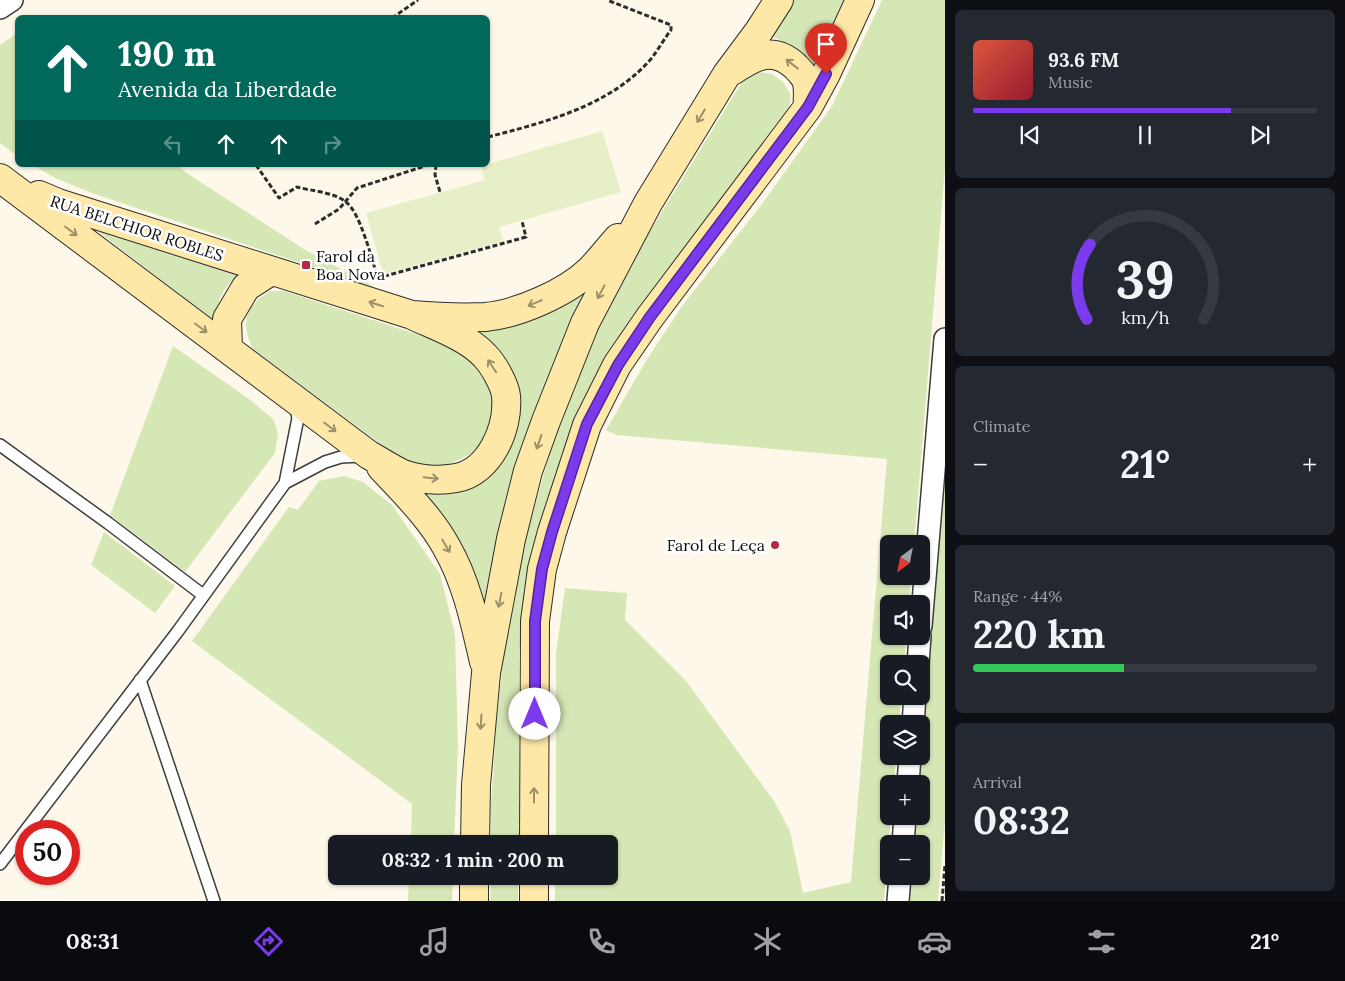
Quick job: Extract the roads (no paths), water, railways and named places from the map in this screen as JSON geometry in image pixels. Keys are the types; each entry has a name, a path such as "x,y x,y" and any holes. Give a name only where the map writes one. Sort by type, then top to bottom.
{"main road":[{"path":"475,835 476,785 486,673 511,539 528,471 546,420 585,323 648,203 726,74 759,31 779,0"},
{"path":"534,835 535,621 542,569 587,424 618,365 650,317 808,107 826,74 860,0"},
{"path":"726,74 750,59 764,54 777,55 790,62 799,70 807,82 808,107"},
{"name":"RUA BELCHIOR ROBLES","path":"2,179 58,203 412,315 462,338 485,355 496,371 506,395 505,417 500,437 489,457 479,467 458,478 434,480 404,474 369,456 2,179"},
{"name":"RUA BELCHIOR ROBLES","path":"412,315 456,318 488,316 532,306 563,290 589,271 648,203"},
{"path":"228,348 227,319 246,287 271,271"},
{"name":"RUA BELCHIOR ROBLES","path":"369,456 430,522 447,547 465,587 486,673"},
{"path":"474,885 474,901"},
{"path":"534,885 534,901"}],"street":[{"path":"0,8 12,0"},
{"path":"924,595 945,339"},
{"path":"898,901 899,885"}],"lane":[{"path":"0,864 140,680 285,483 298,418 294,400"},
{"path":"0,445 203,595"},
{"path":"285,483 325,462 341,457 369,456"},
{"path":"140,680 214,901"}],"place":[{"name":"Farol da Boa Nova","path":"306,265"},
{"name":"Farol de Leça","path":"775,545"}]}
